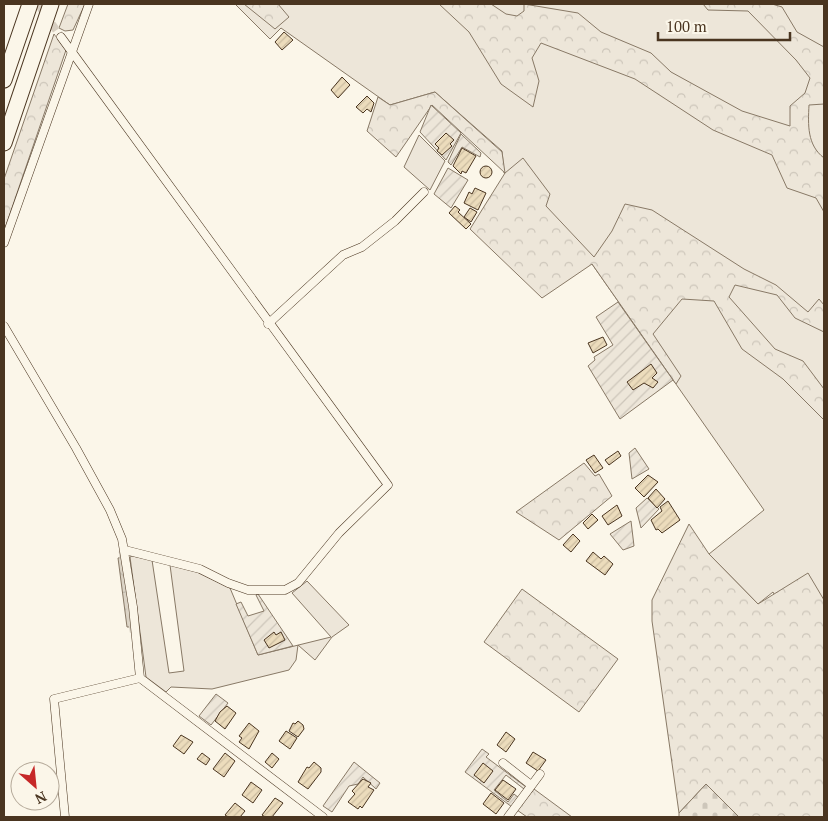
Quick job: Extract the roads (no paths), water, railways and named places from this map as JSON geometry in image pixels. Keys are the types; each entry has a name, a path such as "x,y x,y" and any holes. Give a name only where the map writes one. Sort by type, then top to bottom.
{"highway":[{"path":"4,80 30,4"},
{"path":"4,143 51,4"}],"street":[{"path":"4,243 89,4"},
{"path":"61,37 268,324 388,485 339,533 298,583 286,590 248,590 228,583 200,569 125,550"},
{"path":"268,324 343,255 362,247 395,221 424,192"},
{"path":"4,326 106,502 125,550 140,678 323,817"},
{"path":"65,817 54,699 140,678"},
{"path":"503,763 531,785"},
{"path":"508,817 540,774"}],"water":[{"path":"124,557 133,627 127,627 118,558"}],"waterway":[{"path":"120,552 121,560"},
{"path":"130,625 131,632"}],"tunnel":[{"path":"38,4 61,37"}]}
